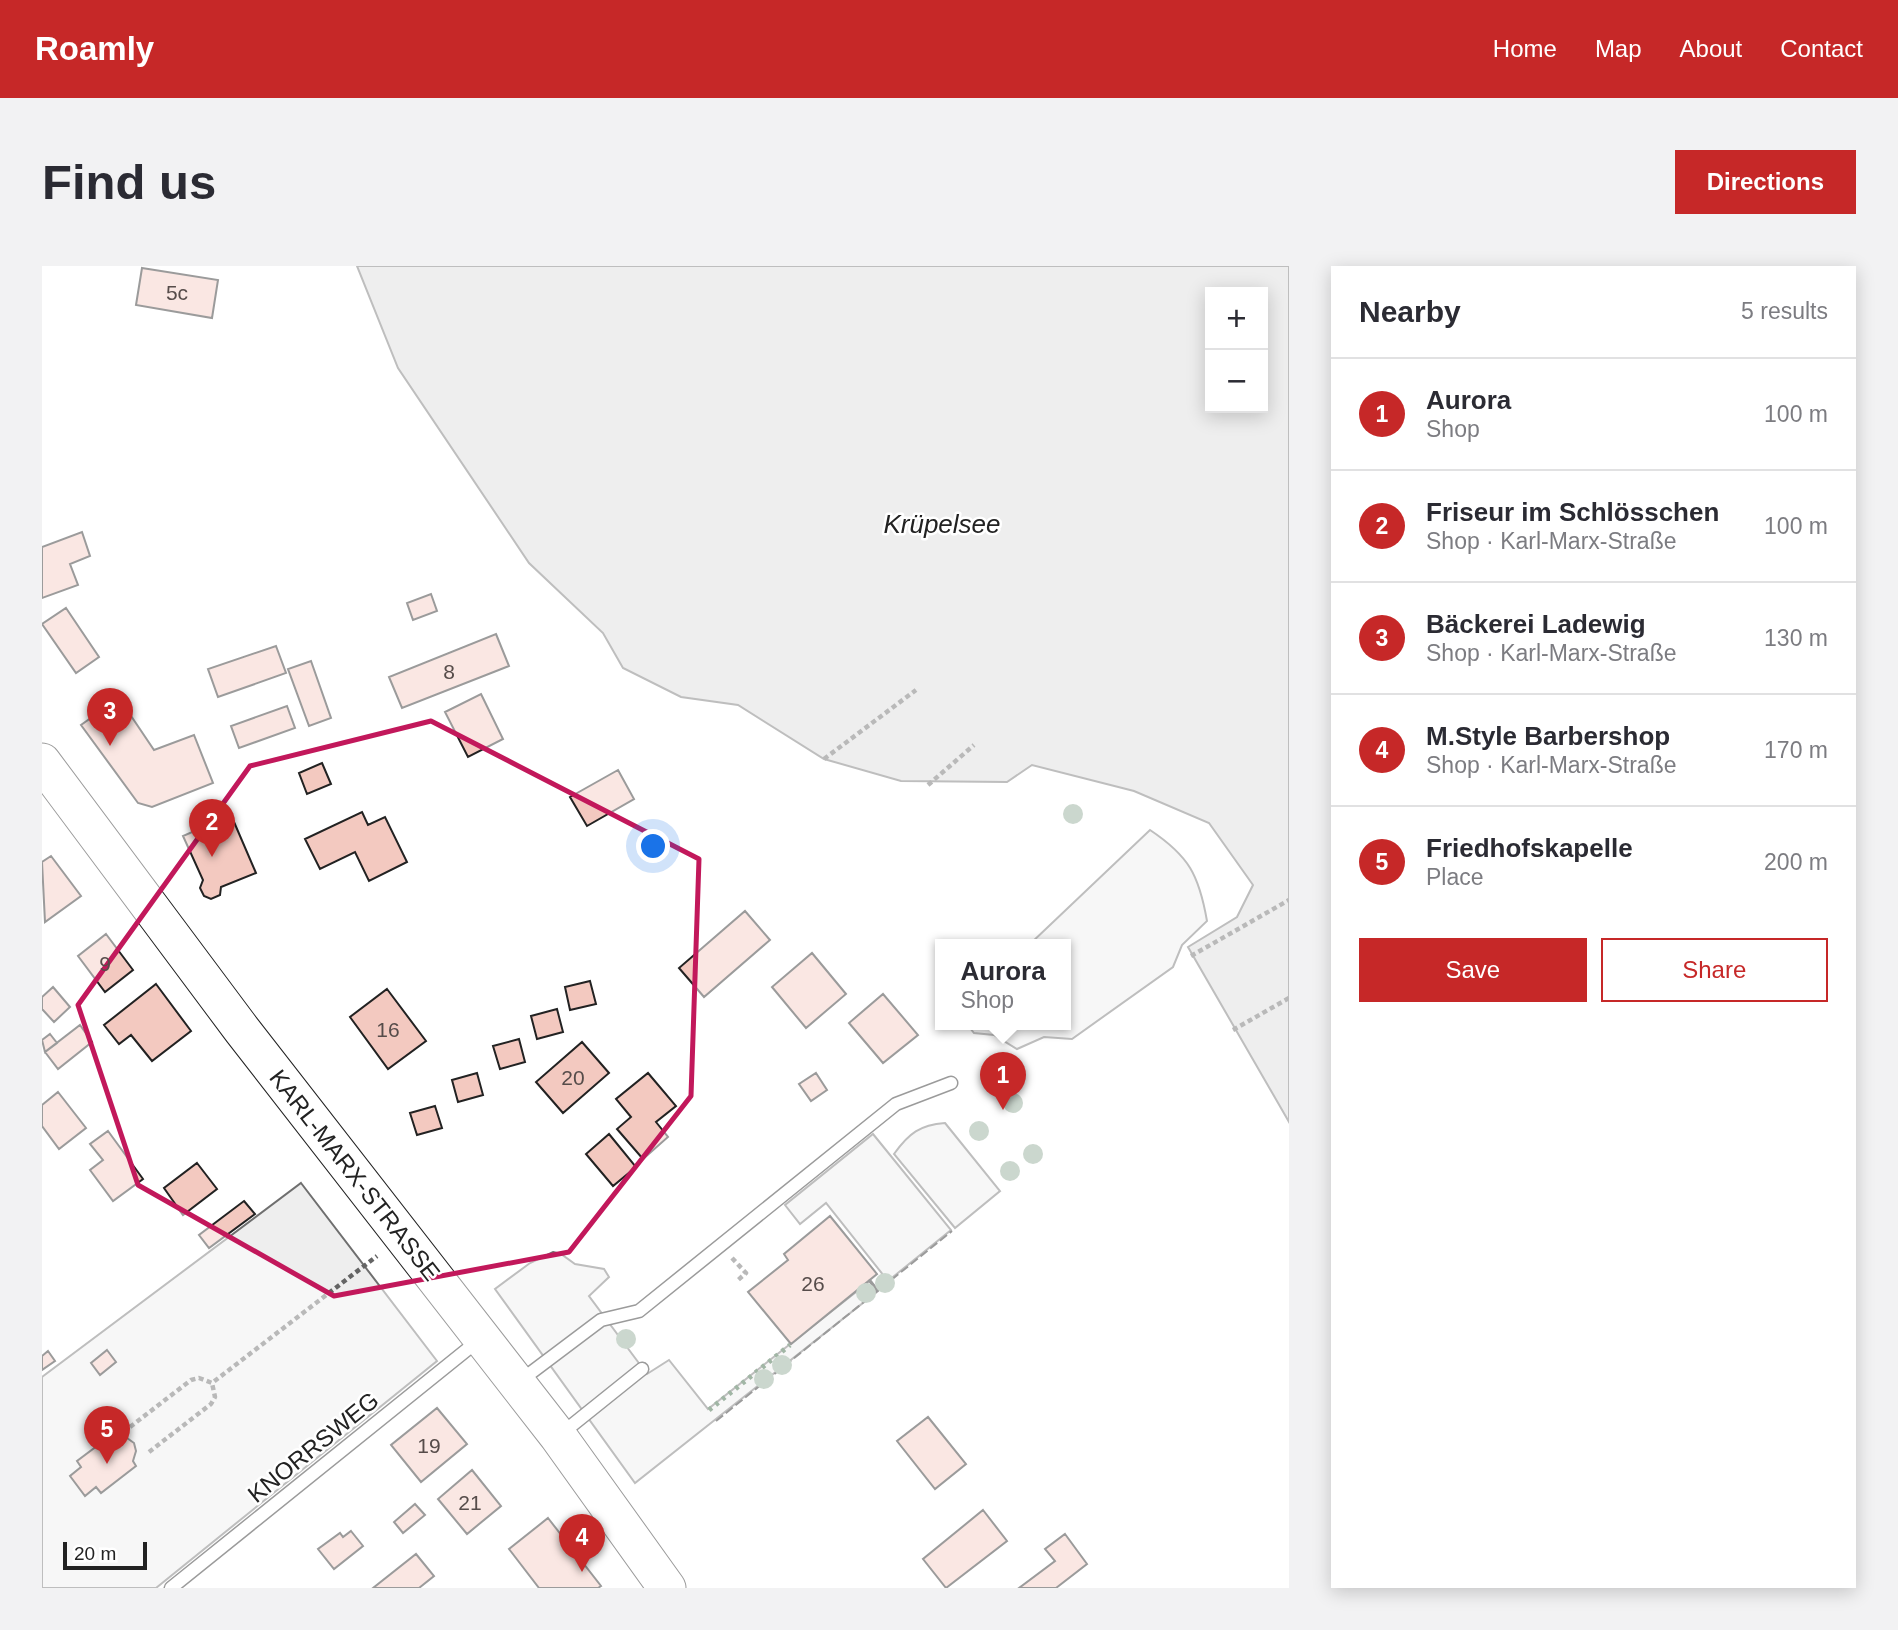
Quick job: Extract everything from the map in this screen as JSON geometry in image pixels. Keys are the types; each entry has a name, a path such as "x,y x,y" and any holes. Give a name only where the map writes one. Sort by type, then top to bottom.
{"street":[{"name":"KARL-MARX-STRASSE","path":"42,762 237,1033 558,1436 667,1588"}],"lane":[{"path":"517,1384 601,1320 639,1311 896,1104 951,1083"},
{"name":"KNORRSWEG","path":"171,1588 482,1338"},
{"path":"558,1436 642,1369"}],"path":[{"path":"824,760 916,690"},
{"path":"928,785 974,745"},
{"path":"1191,956 1289,900"},
{"path":"1233,1030 1289,998"},
{"path":"212,1383 384,1252"},
{"path":"737,1280 746,1273"},
{"path":"130,1427 191,1380 199,1378 212,1383"},
{"path":"149,1452 211,1404 215,1396 212,1383"}],"highlighted area":[{"path":"431,721 699,859 691,1096 569,1252 334,1296 138,1185 78,1005 250,766"}],"shaded area":[{"path":"1150,830 1174,849 1190,868 1200,891 1207,921 1182,945 1173,967 1072,1039 1044,1037 1017,1049 994,1035 974,1033 972,1030 1071,1030 1071,939 1035,939"},
{"path":"945,1123 1000,1191 955,1228 894,1154 916,1131"},
{"path":"873,1134 951,1230 888,1281 826,1203 800,1224 785,1205"},
{"path":"301,1183 437,1361 156,1588 42,1588 42,1377"},
{"path":"553,1252 575,1264 604,1269 609,1277 589,1296 647,1374 669,1360 708,1409 870,1281 878,1291 635,1483 495,1289 530,1263"}],"water":[{"name":"Krüpelsee","path":"357,266 1289,266 1289,1122 1188,947 1237,917 1253,885 1209,823 1134,791 1032,765 1007,782 901,781 824,759 738,705 681,697 623,668 603,633 529,563 398,368"}],"building":[{"path":"142,268 218,280 212,318 136,305"},
{"path":"82,532 90,556 70,564 78,585 42,598 42,547"},
{"path":"431,594 437,611 413,620 407,603"},
{"path":"66,608 99,657 76,673 42,624"},
{"path":"496,634 509,666 402,708 389,677"},
{"path":"276,646 286,673 218,697 208,669"},
{"path":"311,661 331,718 309,726 288,669"},
{"path":"481,694 503,739 468,757 445,712"},
{"path":"119,698 154,750 194,735 213,783 152,807 138,803 81,725"},
{"path":"287,706 295,728 239,748 231,726"},
{"path":"322,763 331,784 307,794 299,773"},
{"path":"618,770 634,799 587,826 570,797"},
{"path":"362,812 368,825 385,817 407,862 369,881 355,852 320,869 305,839"},
{"path":"231,815 256,873 221,887 220,895 211,899 204,896 200,888 203,880 183,836"},
{"path":"51,856 81,896 45,922 42,862"},
{"path":"745,911 770,940 704,997 679,968"},
{"path":"106,934 133,970 105,992 78,956"},
{"path":"812,953 846,994 806,1028 772,987"},
{"path":"590,981 596,1004 570,1010 565,987"},
{"path":"156,984 191,1031 152,1061 131,1035 119,1044 104,1025"},
{"path":"53,987 70,1007 54,1022 42,1009 42,997"},
{"path":"387,989 426,1041 388,1069 350,1017"},
{"path":"883,994 918,1035 883,1063 849,1023"},
{"path":"557,1009 563,1032 537,1039 531,1016"},
{"path":"80,1025 92,1042 58,1069 45,1052"},
{"path":"50,1034 57,1043 45,1052 42,1040"},
{"path":"519,1039 525,1062 500,1069 493,1046"},
{"path":"582,1042 609,1073 563,1113 536,1082"},
{"path":"477,1073 483,1095 458,1102 452,1080"},
{"path":"648,1073 676,1106 656,1122 668,1137 643,1159 617,1129 631,1117 616,1099"},
{"path":"816,1073 827,1090 811,1101 799,1084"},
{"path":"58,1092 86,1128 59,1149 42,1126 42,1105"},
{"path":"435,1106 442,1128 417,1135 410,1113"},
{"path":"108,1131 143,1179 113,1201 90,1170 103,1160 90,1144"},
{"path":"609,1134 636,1167 613,1186 586,1154"},
{"path":"197,1163 217,1189 183,1215 164,1188"},
{"path":"244,1201 255,1214 209,1248 199,1235"},
{"path":"830,1216 877,1274 791,1344 748,1292 788,1260 784,1254"},
{"path":"107,1350 116,1362 100,1375 91,1363"},
{"path":"48,1351 55,1361 42,1370 42,1356"},
{"path":"437,1408 467,1444 421,1482 391,1445"},
{"path":"928,1417 966,1464 935,1489 897,1441"},
{"path":"113,1434 117,1439 127,1438 134,1443 136,1451 133,1461 136,1466 101,1493 96,1487 85,1496 70,1476 81,1467 77,1461"},
{"path":"472,1470 501,1506 467,1534 438,1499"},
{"path":"415,1504 425,1515 403,1533 394,1522"},
{"path":"983,1510 1007,1541 946,1588 923,1559"},
{"path":"548,1518 601,1586 539,1588 509,1549"},
{"path":"351,1531 363,1546 334,1569 318,1549 340,1533 343,1537"},
{"path":"1065,1534 1087,1564 1056,1588 1019,1588 1055,1561 1045,1549"},
{"path":"416,1554 434,1576 419,1588 373,1588"}],"hedge":[{"path":"709,1410 790,1345"}],"fence":[{"path":"716,1421 952,1231"}],"wall":[{"path":"870,1281 877,1290 884,1285"}],"place":[{"name":"Bäckerei Ladewig","path":"110,746"},
{"name":"Friseur im Schlösschen","path":"212,857"},
{"name":"Aurora","path":"1003,1110"},
{"name":"Friedhofskapelle","path":"107,1464"},
{"name":"M.Style Barbershop","path":"582,1572"}]}
